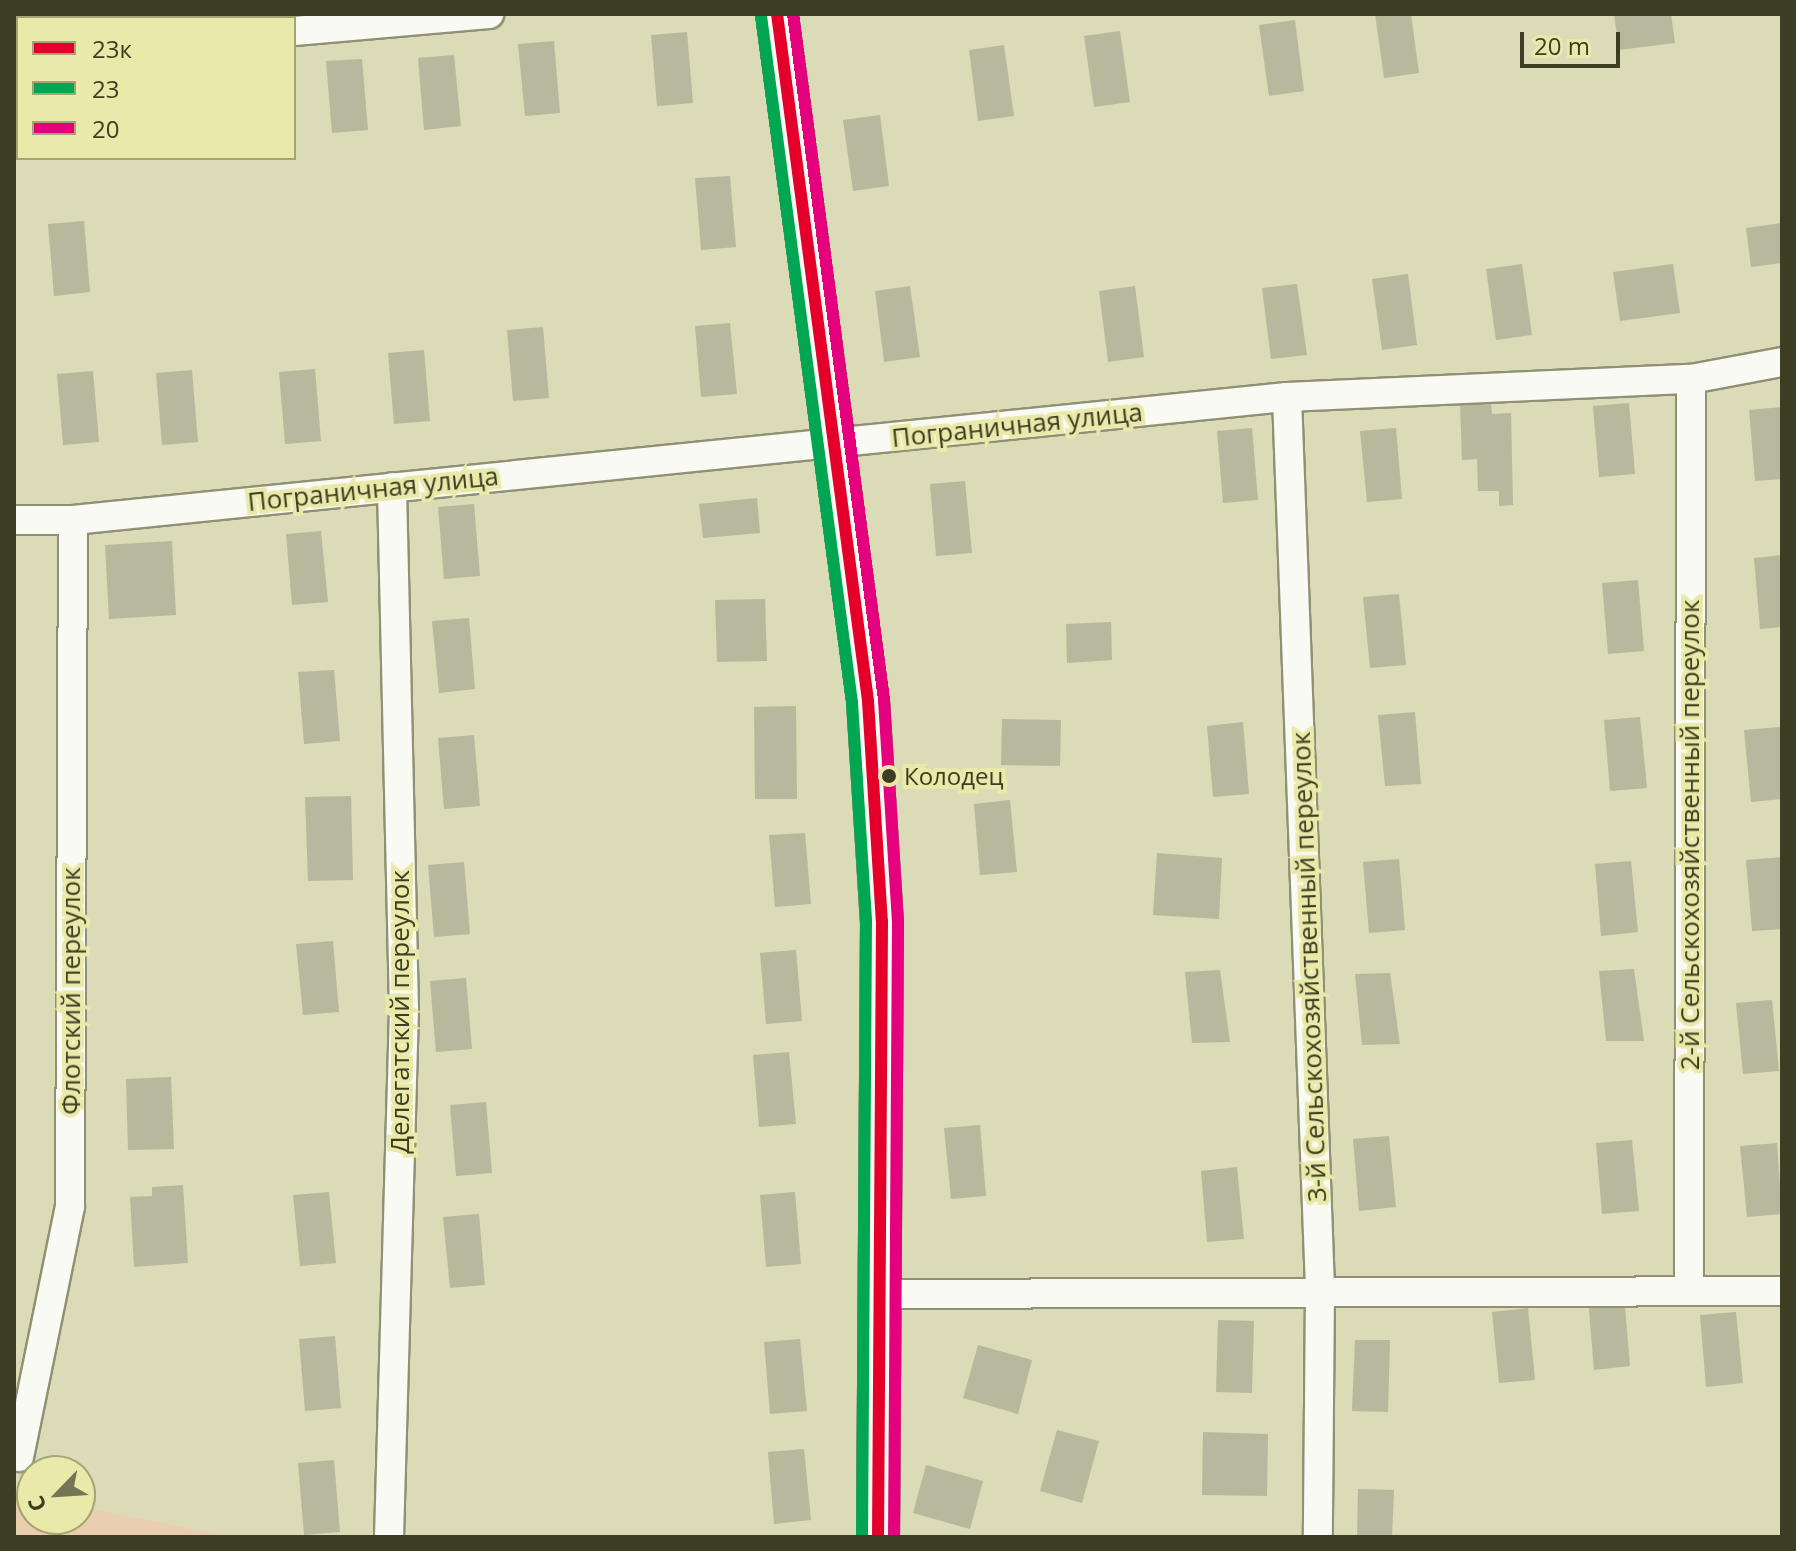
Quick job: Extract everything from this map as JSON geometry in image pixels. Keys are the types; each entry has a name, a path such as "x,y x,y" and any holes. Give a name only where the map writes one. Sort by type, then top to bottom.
{"street":[{"path":"296,31 489,14"},
{"path":"777,14 868,701 882,921 884,1294 878,1537"},
{"name":"Пограничная улица","path":"14,520 73,520 1287,397 1691,379 1782,362"},
{"name":"2-й Сельскохозяйственный переулок","path":"1689,1291 1691,379"},
{"name":"3-й Сельскохозяйственный переулок","path":"1287,397 1320,1288 1318,1537"},
{"name":"Делегатский переулок","path":"389,1537 404,1009 392,487"},
{"name":"Флотский переулок","path":"19,1455 70,1207 73,520"},
{"path":"884,1294 1320,1288 1782,1291"}],"shaded area":[{"path":"14,1494 16,1535 96,1535 96,1510 234,1537 14,1537"}],"building":[{"path":"1375,14 1411,14 1419,73 1384,78"},
{"path":"1614,14 1671,14 1675,43 1619,50"},
{"path":"1295,20 1304,91 1269,96 1259,25"},
{"path":"1120,31 1130,102 1094,107 1084,36"},
{"path":"687,32 693,103 657,106 651,35"},
{"path":"554,41 560,113 525,116 518,44"},
{"path":"1004,45 1014,116 978,121 969,50"},
{"path":"454,55 461,126 424,130 418,58"},
{"path":"362,59 368,130 332,133 326,61"},
{"path":"880,115 889,186 853,191 843,120"},
{"path":"730,176 736,247 701,250 695,178"},
{"path":"84,221 90,292 54,296 48,224"},
{"path":"1782,223 1782,263 1751,267 1746,228"},
{"path":"1522,264 1532,335 1496,340 1486,269"},
{"path":"1673,264 1680,313 1620,321 1613,272"},
{"path":"1408,274 1417,345 1382,350 1372,279"},
{"path":"1297,284 1307,355 1271,359 1262,288"},
{"path":"910,286 920,357 884,362 875,291"},
{"path":"1135,286 1144,357 1108,362 1099,291"},
{"path":"730,323 737,394 701,397 695,326"},
{"path":"543,327 549,398 513,401 507,330"},
{"path":"424,350 430,421 394,424 388,353"},
{"path":"315,369 321,441 285,444 279,372"},
{"path":"192,370 198,442 162,445 156,373"},
{"path":"93,371 99,442 63,445 57,374"},
{"path":"1478,399 1491,403 1492,414 1511,413 1513,505 1499,506 1499,491 1478,491 1477,459 1462,460 1460,404"},
{"path":"1629,403 1635,474 1599,477 1593,406"},
{"path":"1782,407 1782,479 1755,481 1749,410"},
{"path":"1252,428 1258,500 1223,503 1217,431"},
{"path":"1396,428 1402,499 1367,502 1360,431"},
{"path":"965,481 972,553 936,556 930,484"},
{"path":"757,498 760,533 703,538 699,504"},
{"path":"474,504 480,576 444,579 438,507"},
{"path":"321,531 328,602 292,605 286,534"},
{"path":"172,541 176,615 109,619 105,545"},
{"path":"1782,555 1782,627 1760,629 1754,558"},
{"path":"1638,580 1644,651 1608,654 1602,583"},
{"path":"1399,594 1406,665 1370,668 1363,597"},
{"path":"765,599 767,661 717,662 715,600"},
{"path":"469,618 475,689 439,693 432,621"},
{"path":"1111,622 1112,660 1067,663 1066,624"},
{"path":"334,670 340,741 304,744 298,672"},
{"path":"796,706 797,799 755,799 754,707"},
{"path":"1415,712 1421,784 1385,786 1378,715"},
{"path":"1640,717 1647,788 1610,791 1604,720"},
{"path":"1002,719 1061,720 1060,766 1001,765"},
{"path":"1243,722 1249,794 1213,797 1207,726"},
{"path":"1781,727 1782,799 1751,802 1744,730"},
{"path":"474,735 480,806 444,809 438,738"},
{"path":"351,796 353,880 308,881 305,797"},
{"path":"1010,800 1017,872 980,875 974,804"},
{"path":"805,833 811,904 775,907 769,835"},
{"path":"1157,853 1222,858 1219,919 1153,915"},
{"path":"1782,857 1782,929 1752,931 1746,860"},
{"path":"1399,859 1405,930 1369,933 1363,862"},
{"path":"1631,861 1638,932 1601,936 1595,864"},
{"path":"464,862 470,934 434,937 428,865"},
{"path":"333,941 339,1012 303,1015 296,944"},
{"path":"796,950 802,1021 766,1024 760,953"},
{"path":"1634,969 1644,1041 1606,1041 1599,971"},
{"path":"1220,970 1230,1042 1192,1043 1185,972"},
{"path":"1390,973 1400,1044 1362,1045 1355,974"},
{"path":"466,978 472,1049 436,1052 430,981"},
{"path":"1772,1000 1779,1071 1743,1074 1736,1003"},
{"path":"789,1052 796,1124 759,1127 753,1055"},
{"path":"171,1077 174,1149 128,1150 126,1079"},
{"path":"486,1102 492,1173 456,1176 450,1105"},
{"path":"980,1125 986,1196 951,1199 944,1128"},
{"path":"1389,1136 1396,1207 1359,1211 1353,1139"},
{"path":"1632,1140 1639,1211 1602,1214 1596,1143"},
{"path":"1777,1143 1782,1214 1747,1217 1740,1146"},
{"path":"1237,1167 1244,1239 1207,1242 1201,1171"},
{"path":"183,1185 188,1263 134,1267 130,1197 152,1196 152,1187"},
{"path":"329,1192 336,1263 300,1266 293,1195"},
{"path":"795,1192 801,1264 766,1267 760,1195"},
{"path":"479,1214 485,1285 450,1288 443,1217"},
{"path":"1624,1295 1630,1366 1594,1370 1588,1298"},
{"path":"1528,1308 1535,1380 1499,1383 1492,1312"},
{"path":"1736,1312 1743,1383 1706,1387 1700,1315"},
{"path":"1218,1320 1254,1321 1252,1393 1216,1392"},
{"path":"335,1336 341,1408 305,1411 299,1339"},
{"path":"800,1339 807,1411 770,1414 764,1342"},
{"path":"1355,1340 1390,1340 1388,1412 1352,1411"},
{"path":"978,1345 1032,1360 1018,1414 963,1398"},
{"path":"1057,1430 1099,1441 1082,1503 1040,1491"},
{"path":"1203,1432 1268,1434 1267,1496 1202,1495"},
{"path":"804,1449 811,1520 774,1524 768,1452"},
{"path":"334,1460 340,1532 304,1535 298,1463"},
{"path":"926,1465 983,1481 970,1529 913,1513"},
{"path":"1358,1489 1394,1490 1392,1537 1357,1537"}],"transit line":[{"name":"23к","path":"777,14 868,701 882,921 878,1537"},
{"name":"20","path":"793,14 884,700 898,921 894,1537"},
{"name":"23","path":"761,16 852,703 866,921 862,1537"}],"place":[{"name":"Колодец","path":"889,776"}]}
